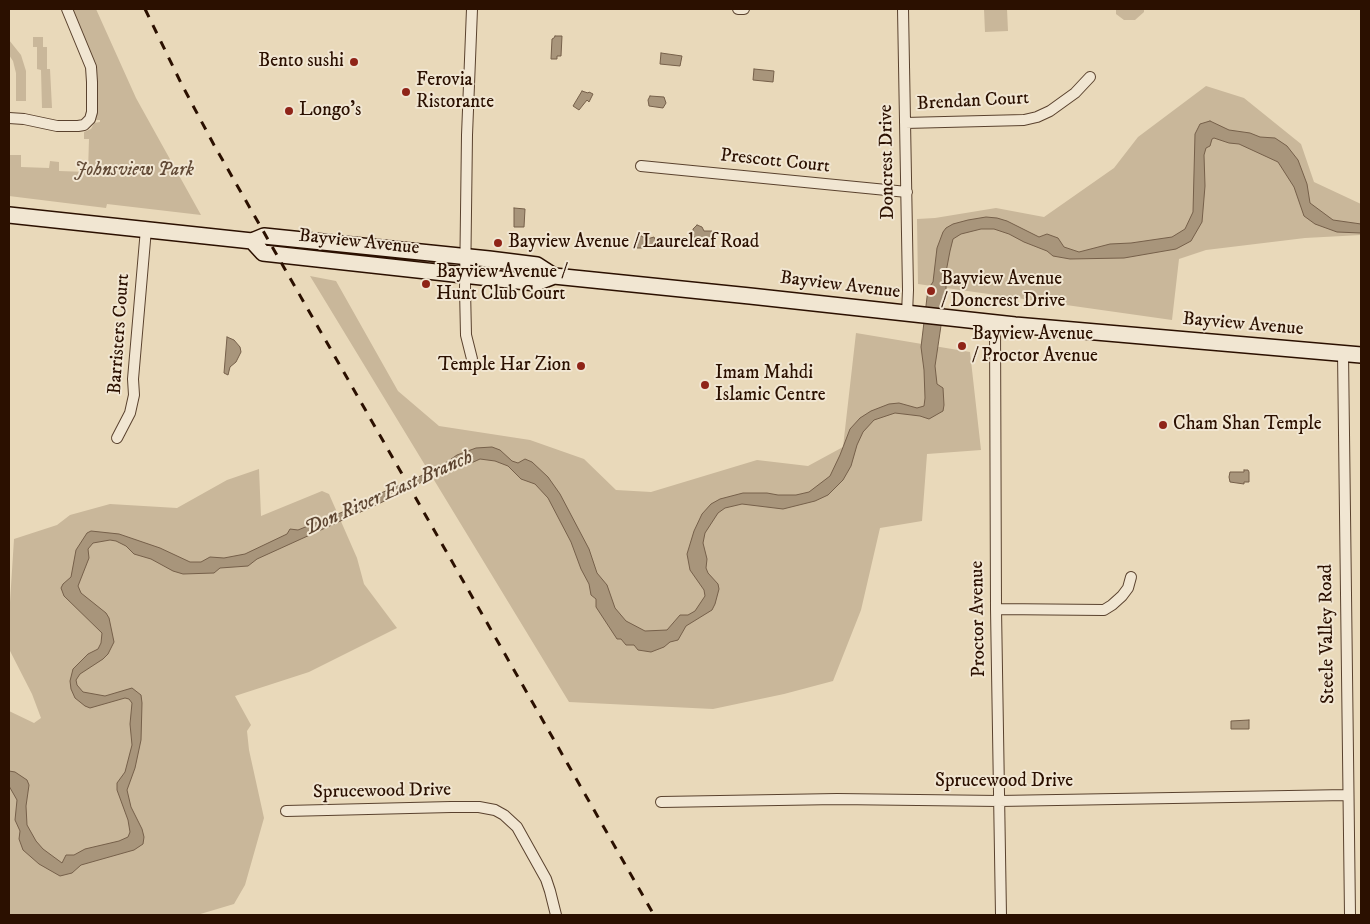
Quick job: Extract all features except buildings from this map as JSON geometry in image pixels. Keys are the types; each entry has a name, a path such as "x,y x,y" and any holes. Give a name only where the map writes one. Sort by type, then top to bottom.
{"main road":[{"name":"Bayview Avenue","path":"9,215 252,241 264,236 537,265 554,276"},
{"name":"Bayview Avenue","path":"252,241 263,253 536,283 554,276 912,314 1361,355"}],"street":[{"path":"9,118 57,126 84,125 90,119 92,112 91,67 67,9"},
{"path":"472,9 466,212 466,335 472,359"},
{"path":"738,9 744,9"},
{"name":"Doncrest Drive","path":"903,9 906,192 912,314"},
{"name":"Brendan Court","path":"905,123 1024,120 1050,111 1075,93 1090,77"},
{"name":"Prescott Court","path":"641,166 906,192"},
{"name":"Barristers Court","path":"117,438 130,413 134,395 133,379 146,229"},
{"name":"Proctor Avenue","path":"995,322 996,609 1001,915"},
{"name":"Steele Valley Road","path":"1343,353 1347,795 1350,915"},
{"path":"996,609 1104,610 1122,596 1128,588 1131,577"},
{"name":"Sprucewood Drive","path":"661,802 837,799 999,801 1347,795"},
{"name":"Sprucewood Drive","path":"286,811 479,807 495,810 504,815 517,828 546,879 556,915"}],"green space":[{"name":"Johnsview Park","path":"73,9 96,9 136,98 201,215 107,204 106,208 9,196 9,155 21,155 21,167 49,168 50,161 59,162 59,171 88,172 89,139 84,139 84,132 91,129 94,123 100,122 100,120 96,120 98,107 97,69"},
{"path":"984,9 1007,9 1008,31 985,32"},
{"path":"1116,9 1144,9 1144,12 1135,20 1124,20 1116,14"},
{"path":"33,37 43,37 43,47 47,47 47,69 50,69 52,108 42,108 41,70 37,69 37,47 33,47"},
{"path":"9,40 21,55 26,71 26,101 16,101 16,73 13,61 9,55"},
{"path":"1206,86 1244,98 1301,144 1314,182 1361,204 1361,235 1305,238 1206,250 1179,259 1172,320 918,284 917,219 996,208 1044,217 1114,168 1138,137"},
{"path":"310,276 336,281 398,391 439,426 530,440 584,459 616,490 651,492 757,460 808,466 843,447 856,333 970,352 981,450 927,454 922,521 880,528 861,610 833,681 784,694 713,709 569,702"},
{"path":"259,469 261,516 322,491 329,494 357,558 364,584 397,628 309,672 235,696 251,725 247,731 249,750 264,818 245,885 234,904 197,915 9,915 9,711 34,723 41,718 32,694 9,649 14,539 57,525 70,515 110,504 177,508 227,480"}],"water":[{"path":"555,36 562,36 561,56 557,56 557,59 551,59 552,39"},
{"path":"661,53 682,56 680,66 660,64"},
{"path":"754,69 774,71 773,82 753,80"},
{"path":"582,91 593,94 589,102 587,100 579,110 573,106"},
{"path":"650,96 664,97 666,103 663,108 649,106 648,100"},
{"name":"Don River East Branch","path":"1210,121 1229,130 1250,133 1260,137 1275,138 1287,146 1298,160 1307,184 1310,203 1333,220 1361,224 1361,233 1337,232 1315,224 1304,216 1294,187 1278,162 1239,144 1214,138 1210,146 1206,148 1204,155 1205,186 1202,222 1191,241 1176,249 1124,258 1070,259 1053,256 1047,251 994,229 981,229 961,234 953,239 950,251 935,366 937,384 943,388 943,411 929,419 895,413 874,420 863,432 851,466 843,480 828,495 815,501 783,509 742,504 725,508 718,513 705,533 703,543 707,559 706,568 718,584 719,589 715,604 712,610 686,626 678,640 651,652 638,650 634,645 626,645 621,639 617,639 596,607 596,599 591,595 589,584 571,542 548,498 535,484 521,479 508,466 495,461 480,459 469,464 451,467 389,499 257,559 248,566 220,568 214,573 183,574 173,571 151,559 134,554 126,546 116,541 110,540 93,543 88,549 89,558 78,586 81,593 106,613 109,618 114,642 103,659 80,674 76,680 77,685 83,692 105,696 132,688 141,695 141,740 135,768 127,790 131,807 142,829 143,844 134,850 81,865 72,873 60,876 39,864 23,850 19,839 20,831 15,820 17,800 9,786 9,771 15,772 27,780 29,785 26,806 27,825 36,841 43,849 62,863 66,855 74,855 85,849 119,841 128,837 130,832 128,820 117,790 117,783 125,772 132,745 130,724 132,703 129,699 125,698 90,708 75,698 71,689 70,681 73,669 88,654 98,649 101,643 102,633 64,596 61,588 71,577 76,550 87,533 91,531 119,534 160,548 190,562 201,562 210,557 224,558 245,554 287,534 290,529 298,530 355,507 381,493 423,475 457,455 476,448 492,447 500,450 512,461 518,463 525,459 532,462 548,477 560,494 589,549 597,573 607,585 615,608 626,621 645,631 667,630 680,615 688,615 695,611 705,596 704,590 690,570 687,554 694,531 702,514 711,504 720,499 743,493 796,495 809,492 830,476 850,429 860,418 871,411 889,404 899,403 917,408 924,406 924,370 921,347 928,289 933,282 937,248 946,228 968,220 986,217 997,218 1039,237 1047,234 1058,238 1064,247 1079,252 1110,244 1172,237 1185,229 1193,212 1195,134 1200,124"},
{"path":"514,208 525,209 524,227 514,227"},
{"path":"697,225 702,227 704,231 712,231 711,239 697,240 693,235 693,229"},
{"path":"641,236 647,239 654,237 657,244 648,248 637,248 638,238"},
{"path":"227,337 234,340 240,347 241,352 236,362 230,367 228,375 224,373"},
{"path":"1244,470 1249,472 1249,482 1244,482 1244,484 1230,482 1230,472 1244,472"},
{"path":"1249,720 1249,729 1231,729 1231,721"}],"railway":[{"path":"145,9 214,145 654,915"}],"place":[{"name":"Bento sushi","path":"354,62"},
{"name":"Ferovia Ristorante","path":"406,92"},
{"name":"Longo's","path":"289,111"},
{"name":"Bayview Avenue / Laureleaf Road","path":"498,243"},
{"name":"Bayview Avenue / Hunt Club Court","path":"426,284"},
{"name":"Bayview Avenue / Doncrest Drive","path":"931,291"},
{"name":"Bayview Avenue / Proctor Avenue","path":"962,346"},
{"name":"Temple Har Zion","path":"581,366"},
{"name":"Imam Mahdi Islamic Centre","path":"705,385"},
{"name":"Cham Shan Temple","path":"1163,425"}]}
